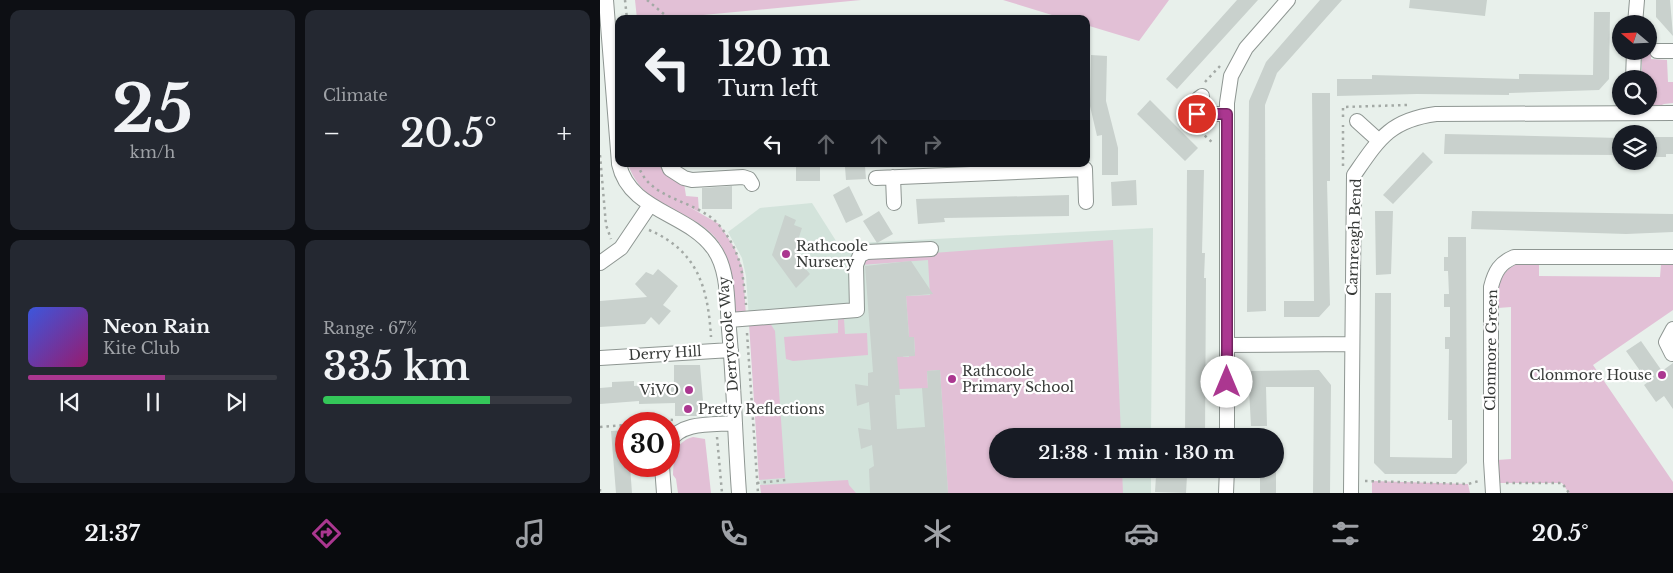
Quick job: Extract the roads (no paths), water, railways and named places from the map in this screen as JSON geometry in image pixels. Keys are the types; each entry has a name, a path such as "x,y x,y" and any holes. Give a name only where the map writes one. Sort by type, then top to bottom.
{"street":[{"name":"Derrycoole Way","path":"606,0 615,106"},
{"path":"1227,428 1227,114 1231,76 1246,48 1288,0"},
{"path":"1635,15 1636,0"},
{"path":"1658,51 1673,51"},
{"path":"1202,96 1198,99 1197,114 1227,114"},
{"name":"Carnreagh Bend","path":"1350,487 1354,175 1378,140 1404,121 1436,114 1612,110"},
{"name":"Carnreagh Bend","path":"1657,111 1673,113"},
{"path":"1357,121 1378,140"},
{"name":"Derrycoole Way","path":"621,167 627,184 650,205 688,227 713,247 720,261 729,320 738,489"},
{"path":"669,167 684,178 692,180 743,177 749,179 752,184"},
{"path":"876,178 893,177 928,169 1033,167"},
{"path":"1085,167 1086,202"},
{"path":"893,177 894,203"},
{"path":"600,263 622,248 650,205"},
{"path":"729,320 856,310 856,265 860,255 867,252 931,249"},
{"name":"Clonmore Green","path":"1492,485 1491,287 1494,273 1503,261 1514,257 1673,257"},
{"path":"1672,354 1666,342 1673,329"},
{"path":"1228,345 1352,344"},
{"name":"Derry Hill","path":"600,358 731,350"},
{"path":"680,432 688,427 735,423"},
{"path":"663,477 664,493"},
{"path":"1226,493 1227,478"}],"place":[{"name":"Rathcoole Nursery","path":"786,254"},
{"name":"Clonmore House","path":"1662,375"},
{"name":"Rathcoole Primary School","path":"952,379"},
{"name":"ViVO","path":"689,390"},
{"name":"Pretty Reflections","path":"688,409"}]}
